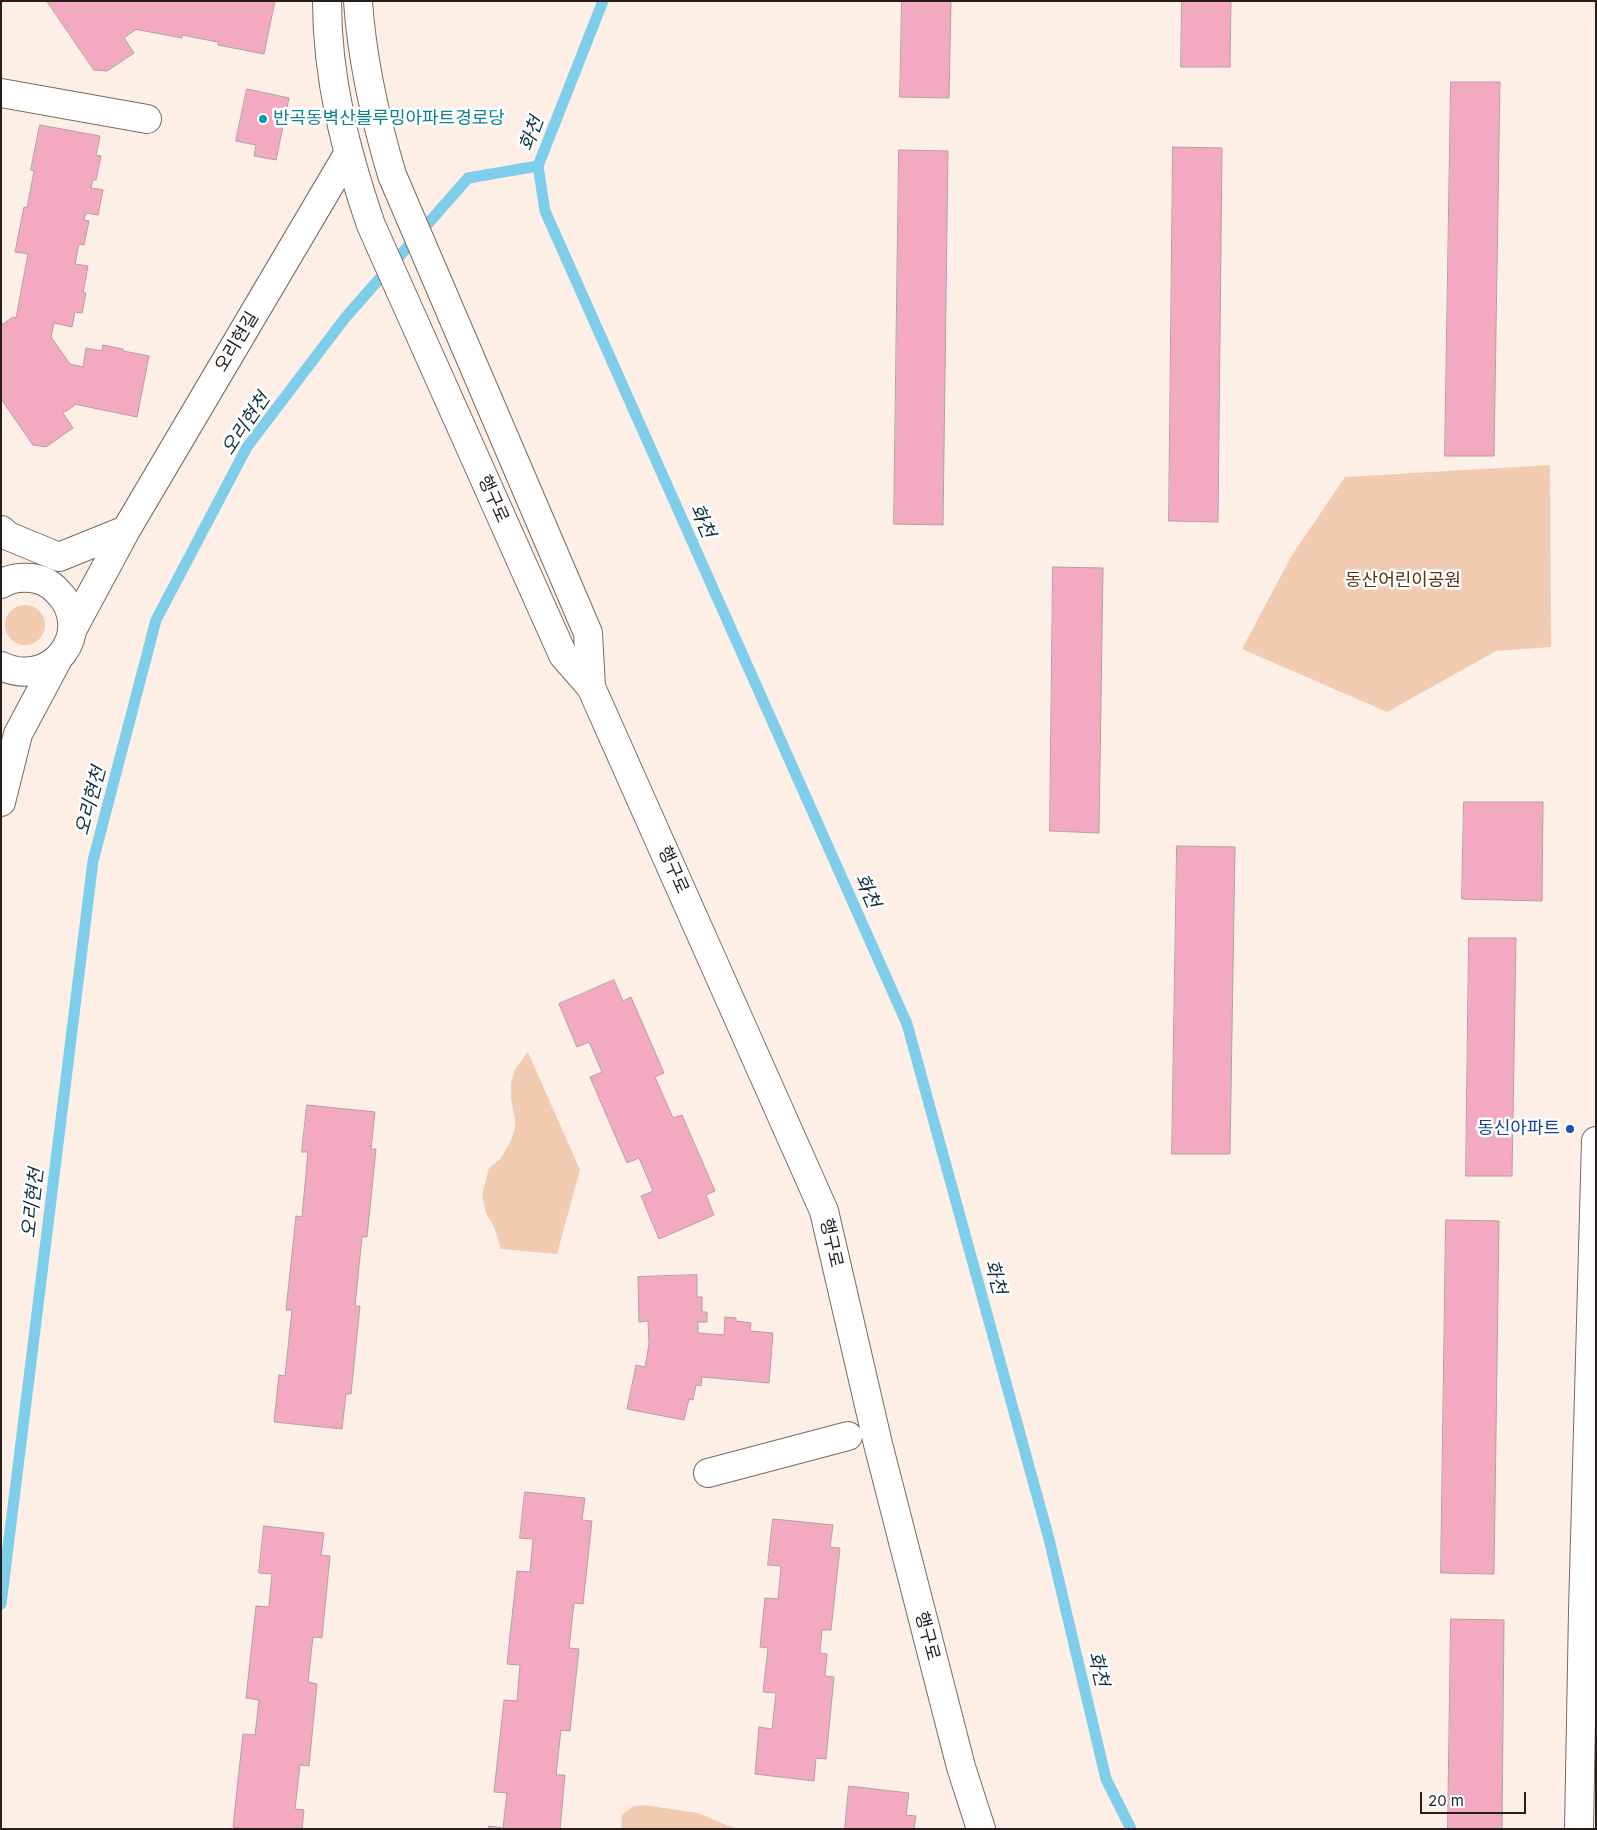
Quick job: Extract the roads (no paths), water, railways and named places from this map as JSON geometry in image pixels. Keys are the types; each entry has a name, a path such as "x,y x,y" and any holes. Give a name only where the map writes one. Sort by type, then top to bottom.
{"street":[{"path":"327,1 327,30 332,78 348,154"},
{"name":"행구로","path":"358,1 360,35 379,130 392,175 588,633 591,687"},
{"path":"1,93 147,119"},
{"name":"행구로","path":"348,154 370,225 563,655 591,687 824,1211 878,1444 961,1767 981,1829"},
{"name":"오리현길","path":"1,802 18,734 58,659 67,646 72,630 126,530 348,154"},
{"path":"1,530 8,536 59,557"},
{"path":"38,579 59,557 126,530"},
{"path":"1,584 21,578 38,579 52,586 64,598 71,613 72,630"},
{"path":"1,666 12,671 28,673 44,668 58,659"},
{"path":"1579,1829 1590,1566 1596,1141"},
{"path":"708,1473 848,1436"}],"waterway":[{"name":"화천","path":"603,1 538,166 545,211 907,1024 1049,1539 1106,1779 1131,1829"},
{"name":"오리현천","path":"1,1604 93,861 156,620 247,447 345,318 468,178 538,166"}],"place":[{"name":"반곡동벽산블루밍아파트경로당","path":"263,119"},
{"name":"동신아파트","path":"1570,1129"}],"park label":[{"name":"동산어린이공원","path":"1403,581"}]}
